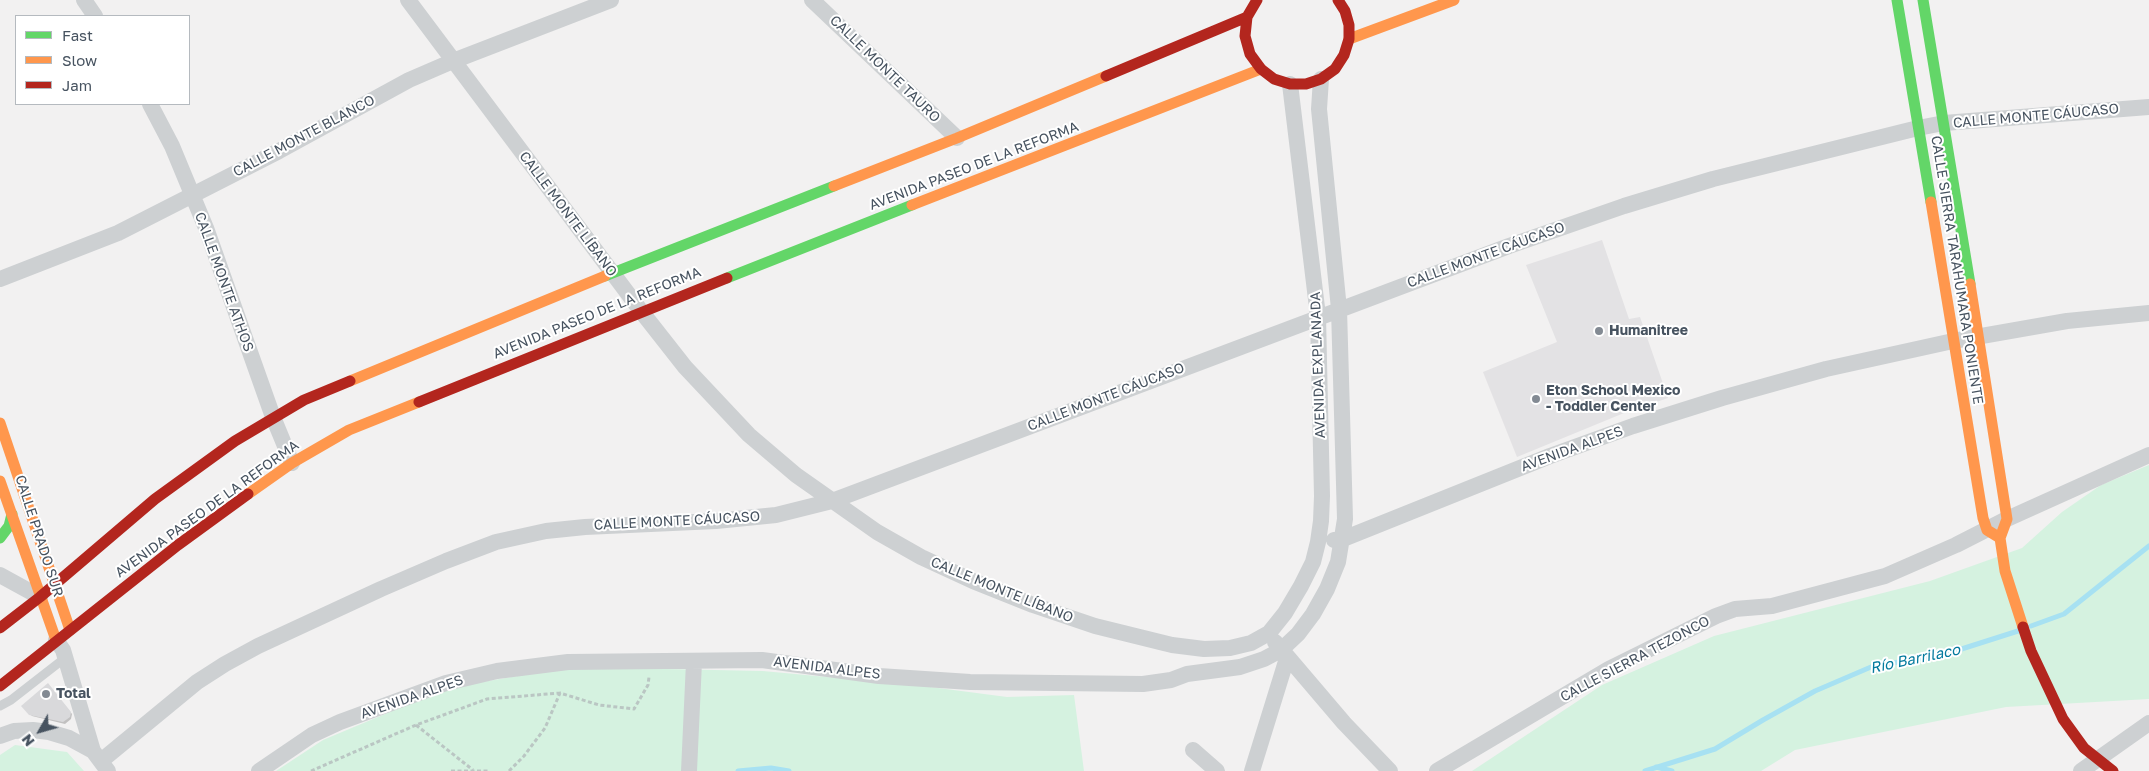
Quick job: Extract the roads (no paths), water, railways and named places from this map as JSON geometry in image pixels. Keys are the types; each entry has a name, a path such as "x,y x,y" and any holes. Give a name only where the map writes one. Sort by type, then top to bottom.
{"main road":[{"path":"1249,6 1245,36 1250,54 1260,69 1274,79 1290,84 1306,84 1322,79 1335,69 1344,55 1349,40 1349,25 1338,0"},
{"path":"1349,40 1454,0"},
{"name":"CALLE SIERRA TARAHUMARA PONIENTE","path":"1897,0 1953,341 1993,534 2031,651 2063,720 2084,748 2090,767"},
{"name":"CALLE SIERRA TARAHUMARA PONIENTE","path":"1923,0 1979,336 2007,519"},
{"path":"0,628 56,584 155,499 235,441 304,400 341,383 613,273 957,138 1249,6"},
{"name":"AVENIDA PASEO DE LA REFORMA","path":"70,630 178,545 292,463 349,430 641,311 1260,69"},
{"name":"CALLE PRADO SUR","path":"0,423 70,630"},
{"name":"CALLE PRADO SUR","path":"0,481 40,597 61,649"},
{"path":"0,538 9,526 12,514"},
{"path":"0,686 61,649"},
{"path":"2090,767 2113,771"}],"street":[{"path":"84,0 93,15"},
{"name":"CALLE MONTE LÍBANO","path":"408,0 685,367 719,405 769,452 832,501 877,532 920,557 981,585 1095,626 1172,645 1192,647 1230,648 1251,643 1269,633"},
{"name":"CALLE MONTE BLANCO","path":"0,279 118,232 394,88 453,61 611,0"},
{"name":"CALLE MONTE TAURO","path":"812,0 957,138"},
{"name":"AVENIDA EXPLANADA","path":"1322,79 1319,109 1339,309 1345,492 1343,539"},
{"name":"AVENIDA EXPLANADA","path":"1269,633 1285,614 1302,586 1313,562 1318,542 1322,496 1318,316 1290,84"},
{"name":"CALLE MONTE ATHOS","path":"151,105 172,146 192,195 273,417 292,463"},
{"name":"CALLE MONTE CÁUCASO","path":"101,761 197,682 225,664 258,646 381,589 496,542 546,531 585,527 716,521 776,515 832,501 1318,316 1624,206 1774,162 1944,123 2149,107"},
{"name":"AVENIDA ALPES","path":"1318,542 1343,539 1550,456 1633,426 1722,398 1826,369 1953,341 2058,322 2149,313"},
{"name":"CALLE SIERRA TEZONCO","path":"1436,771 1609,669 1716,616 1735,609 1772,606 1885,576 1993,534 2007,519 2149,455"},
{"name":"AVENIDA ALPES","path":"259,771 319,732 340,722 446,683 497,671 568,662 762,660 879,676 980,682 1143,684 1171,680 1187,674 1240,667 1284,654 1313,614 1327,590 1338,562 1343,539"},
{"path":"0,575 40,597"},
{"path":"61,649 70,630"},
{"path":"1269,633 1284,654 1390,771"},
{"path":"1187,674 1192,647"},
{"name":"CALLE PRADO SUR","path":"61,649 101,761"},
{"path":"1252,771 1284,654"},
{"path":"689,771 694,662"},
{"path":"2090,767 2149,723"},
{"path":"0,736 14,731 32,730 49,732 69,738 101,761"},
{"path":"1193,750 1217,771"}],"lane":[{"path":"0,706 11,700 61,649"}],"waterway":[{"name":"Río Barrilaco","path":"2031,626 2064,614 2149,546"},
{"name":"Río Barrilaco","path":"1645,771 1715,749 1815,691 1871,667 1949,653 2018,631"},
{"name":"Río Barrilaco","path":"1656,767 1672,771"},
{"name":"Río Barrilaco","path":"738,771 771,768 789,771"}],"place":[{"name":"Humanitree","path":"1599,331"},
{"name":"Eton School Mexico - Toddler Center","path":"1536,399"},
{"name":"Total","path":"46,694"}]}
